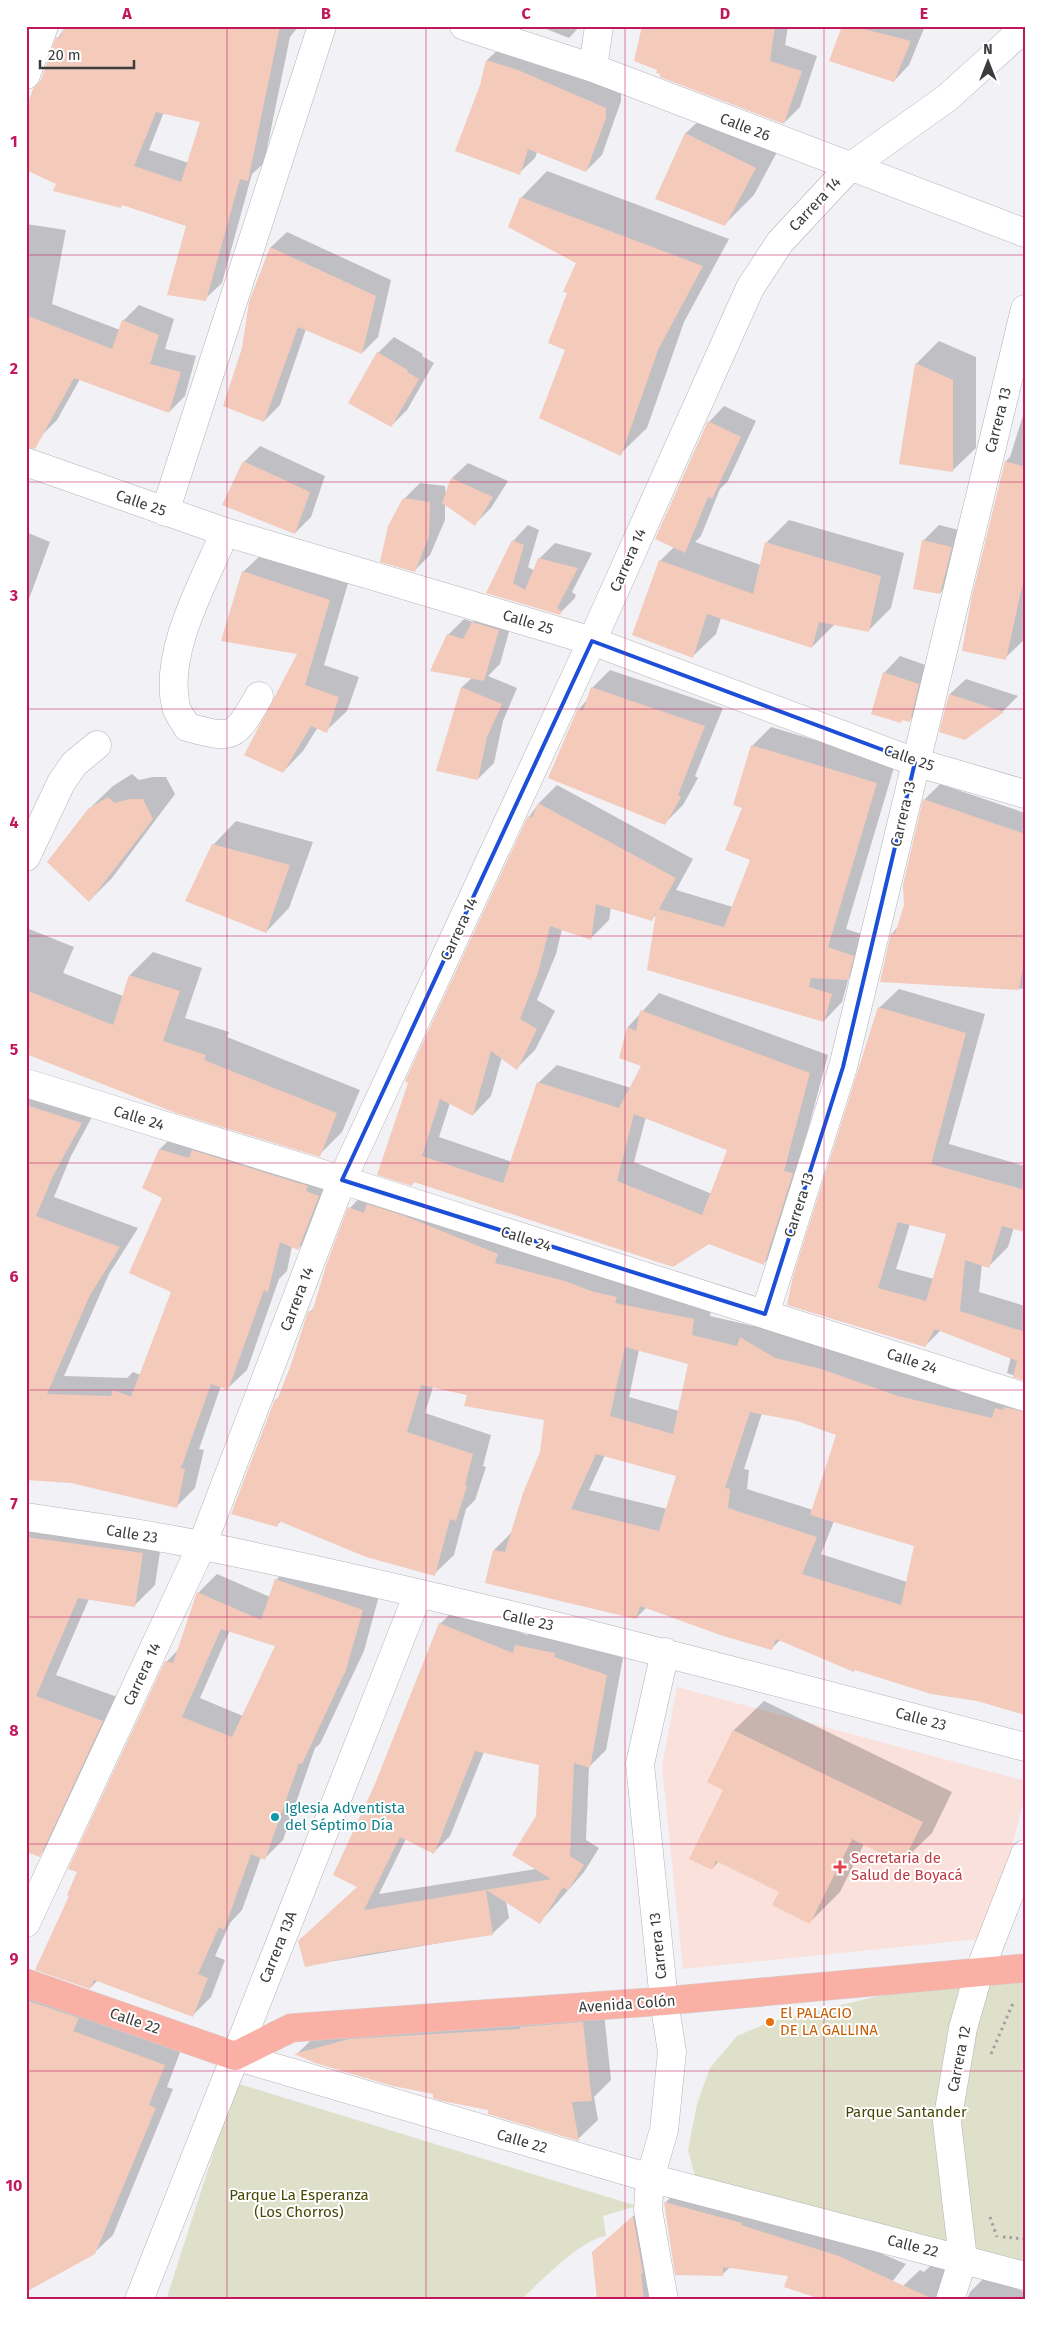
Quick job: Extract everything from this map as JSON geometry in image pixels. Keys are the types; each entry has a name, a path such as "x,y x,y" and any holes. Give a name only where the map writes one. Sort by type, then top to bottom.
{"main road":[{"name":"Avenida Colón","path":"235,2056 291,2028 664,2001 1025,1968"},
{"name":"Calle 22","path":"26,1983 235,2056"}],"street":[{"path":"26,75 44,26"},
{"path":"165,512 322,26"},
{"name":"Calle 26","path":"464,26 593,68 1025,233"},
{"path":"593,68 599,26"},
{"name":"Carrera 14","path":"26,1923 202,1545 342,1180 592,641 750,288 780,242 850,167 947,98 1019,33 1023,26"},
{"name":"Carrera 13","path":"765,1314 843,1067 1025,309"},
{"name":"Calle 25","path":"26,462 224,532 592,641 915,762 1025,794"},
{"path":"224,532 176,648 173,684 176,709 188,727 218,736 233,734 243,724 259,696"},
{"path":"26,857 61,783 74,764 97,745"},
{"name":"Calle 24","path":"26,1083 342,1180 1025,1397"},
{"name":"Calle 23","path":"26,1517 202,1545 418,1594 665,1652 1025,1746"},
{"name":"Carrera 13A","path":"135,2297 235,2056 418,1594"},
{"name":"Carrera 13","path":"664,2300 648,2210 650,2178 664,2130 672,2052 664,2001 640,1764 665,1652"},
{"name":"Carrera 12","path":"950,2300 963,2259 947,2122 963,2028 979,1972 1025,1854"},
{"name":"Calle 22","path":"235,2056 650,2178 1025,2276"}],"path":[{"path":"989,2060 1012,2001 1018,2000"},
{"path":"988,2208 996,2237 1025,2239"}],"highlighted area":[{"path":"592,641 915,762 843,1067 765,1314 342,1180"}],"shaded area":[{"name":"Secretaria de Salud de Boyacá","path":"677,1687 1025,1781 1025,1796 988,1938 683,1969 662,1766"}],"green space":[{"name":"Parque Santander","path":"1025,1968 1025,2269 696,2180 688,2150 697,2104 710,2068 737,2036 770,2022 979,1972"},
{"name":"Parque La Esperanza (Los Chorros)","path":"236,2083 637,2206 603,2216 606,2236 596,2239 573,2253 521,2300 166,2300"}],"building":[{"path":"65,26 280,26 248,181 240,179 206,301 167,295 186,226 122,205 121,208 53,191 56,184 26,170 26,108 33,89 41,80 56,37 60,38","holes":["156,112 200,122 181,182 134,166"]},
{"path":"642,26 775,26 770,61 802,71 784,124 660,77 660,74 656,73 657,70 634,61"},
{"path":"842,26 852,26 911,41 894,82 829,61"},
{"path":"486,60 518,70 606,108 606,118 586,172 528,149 520,175 455,151 480,85"},
{"path":"685,133 756,168 725,226 655,199"},
{"path":"520,197 703,266 658,350 621,456 539,418 565,350 548,343 567,293 563,292 576,263 508,227"},
{"path":"270,247 376,296 362,354 298,327 264,422 223,406 242,348 249,302"},
{"path":"26,315 112,349 122,320 159,335 150,364 181,372 169,413 74,378 35,449 26,447"},
{"path":"377,352 408,370 407,372 419,379 391,427 348,403"},
{"path":"915,363 953,380 953,472 899,464"},
{"path":"708,421 741,437 712,499 708,497 685,553 655,539"},
{"path":"243,461 310,492 295,534 222,505"},
{"path":"1005,461 1025,467 1025,573 1006,660 962,651 971,600"},
{"path":"451,478 493,497 475,526 442,503"},
{"path":"403,498 430,502 429,536 415,572 380,562 388,526"},
{"path":"512,540 524,545 513,583 525,590 538,558 578,568 557,608 562,611 560,615 486,593"},
{"path":"922,540 952,547 940,594 913,589"},
{"path":"765,542 881,576 869,632 819,622 812,648 707,614 693,658 632,635 659,560 753,594"},
{"path":"242,571 330,600 305,685 339,697 327,733 311,726 283,773 244,755 297,654 221,641"},
{"path":"472,622 499,630 484,681 430,671 447,634 463,639"},
{"path":"883,672 919,684 910,722 902,720 901,723 871,714"},
{"path":"461,687 502,704 487,737 478,780 436,771"},
{"path":"591,687 705,726 678,795 681,797 665,825 548,778 578,708 583,711"},
{"path":"949,694 1004,712 965,740 939,732"},
{"path":"751,745 877,783 828,947 854,956 848,980 811,978 809,987 832,994 824,1022 647,970 656,913 652,921 596,904 591,940 550,926 538,973 520,1019 537,1029 517,1070 491,1051 473,1116 440,1099 422,1156 503,1183 537,1082 619,1108 641,1066 619,1058 627,1027 636,1031 640,1010 810,1073 784,1171 793,1173 764,1265 709,1244 673,1267 414,1182 412,1186 377,1175 408,1083 405,1081 528,816 532,818 538,803 676,878 659,909 724,927 750,860 725,850 742,808 733,805","holes":["634,1114 727,1150 702,1215 617,1181"]},
{"path":"108,797 115,803 129,799 143,799 153,819 89,902 47,862 88,809"},
{"path":"923,799 1025,834 1025,951 1019,990 880,982 891,933 895,934 904,905 903,885"},
{"path":"212,844 290,865 266,933 185,901"},
{"path":"129,975 180,991 163,1041 206,1055 204,1060 337,1113 320,1157 176,1113 26,1054 26,990 113,1025"},
{"path":"878,1007 966,1033 931,1164 1025,1190 1025,1232 1002,1226 989,1268 965,1260 960,1311 1025,1332 1025,1381 1013,1377 1017,1361 935,1329 925,1347 787,1305 793,1276","holes":["898,1222 946,1234 926,1301 878,1288"]},
{"path":"26,1105 82,1123 53,1176 36,1216 120,1247 90,1295 47,1394 111,1396 113,1390 131,1397 171,1292 129,1273 162,1198 142,1188 159,1149 189,1158 192,1150 308,1186 306,1191 319,1196 298,1250 280,1242 268,1292 264,1290 228,1390 211,1384 181,1468 185,1469 177,1508 71,1483 26,1480"},
{"path":"367,1204 405,1216 498,1254 495,1263 617,1297 615,1303 694,1319 692,1335 737,1346 740,1337 775,1358 818,1368 898,1396 992,1418 995,1408 1003,1410 1004,1407 1025,1412 1025,1715 977,1701 931,1694 855,1670 854,1672 776,1639 772,1650 723,1636 640,1606 636,1619 485,1583 493,1550 505,1552 523,1493 540,1452 544,1420 464,1406 467,1395 421,1385 407,1432 473,1454 465,1485 467,1486 456,1521 450,1519 435,1576 366,1557 279,1521 277,1527 231,1514 275,1399 277,1400 291,1365 308,1311 312,1312 327,1263 348,1207 364,1213","holes":["625,1347 688,1364 673,1434 610,1416","750,1412 797,1421 836,1435 810,1515 914,1546 901,1605 802,1574 817,1537 728,1508 730,1489 725,1488","596,1454 676,1476 659,1531 571,1509"]},
{"path":"26,1537 143,1553 135,1607 78,1598 36,1696 103,1721 40,1857 26,1852"},
{"path":"275,1579 363,1610 346,1670 302,1764 299,1763 265,1860 251,1854 224,1930 219,1927 198,1974 208,1978 193,2017 94,1980 90,1989 35,1970 69,1896 67,1895 77,1872 68,1869 165,1661 173,1663 197,1592 261,1620","holes":["221,1629 275,1646 232,1737 182,1717"]},
{"path":"439,1623 513,1653 515,1645 555,1653 554,1657 607,1675 590,1768 574,1763 570,1856 584,1865 568,1890 563,1887 540,1924 486,1890 493,1935 367,1954 305,1967 298,1941 357,1887 333,1875 375,1784","holes":["475,1751 539,1765 536,1816 512,1855 551,1879 364,1910 400,1837 434,1854"]},
{"path":"733,1730 923,1822 902,1864 852,1839 810,1924 772,1905 779,1892 716,1861 712,1870 689,1859 723,1790 707,1782"},
{"path":"26,2000 79,2018 73,2031 165,2065 149,2105 156,2108 95,2254 26,2292"},
{"path":"583,2022 592,2101 572,2102 579,2141 488,2114 488,2110 442,2101 433,2098 433,2094 393,2086 315,2063 294,2054 349,2039 520,2029 520,2027"},
{"path":"664,2202 742,2223 741,2225 839,2256 935,2300 823,2300 784,2287 788,2276 723,2267 723,2276 675,2275"},
{"path":"633,2216 643,2273 641,2273 644,2300 597,2300 592,2252"}],"place":[{"name":"Iglesia Adventista del Séptimo Día","path":"275,1817"},
{"name":"Secretaria de Salud de Boyacá","path":"840,1867"},
{"name":"El PALACIO DE LA GALLINA","path":"770,2022"}]}
